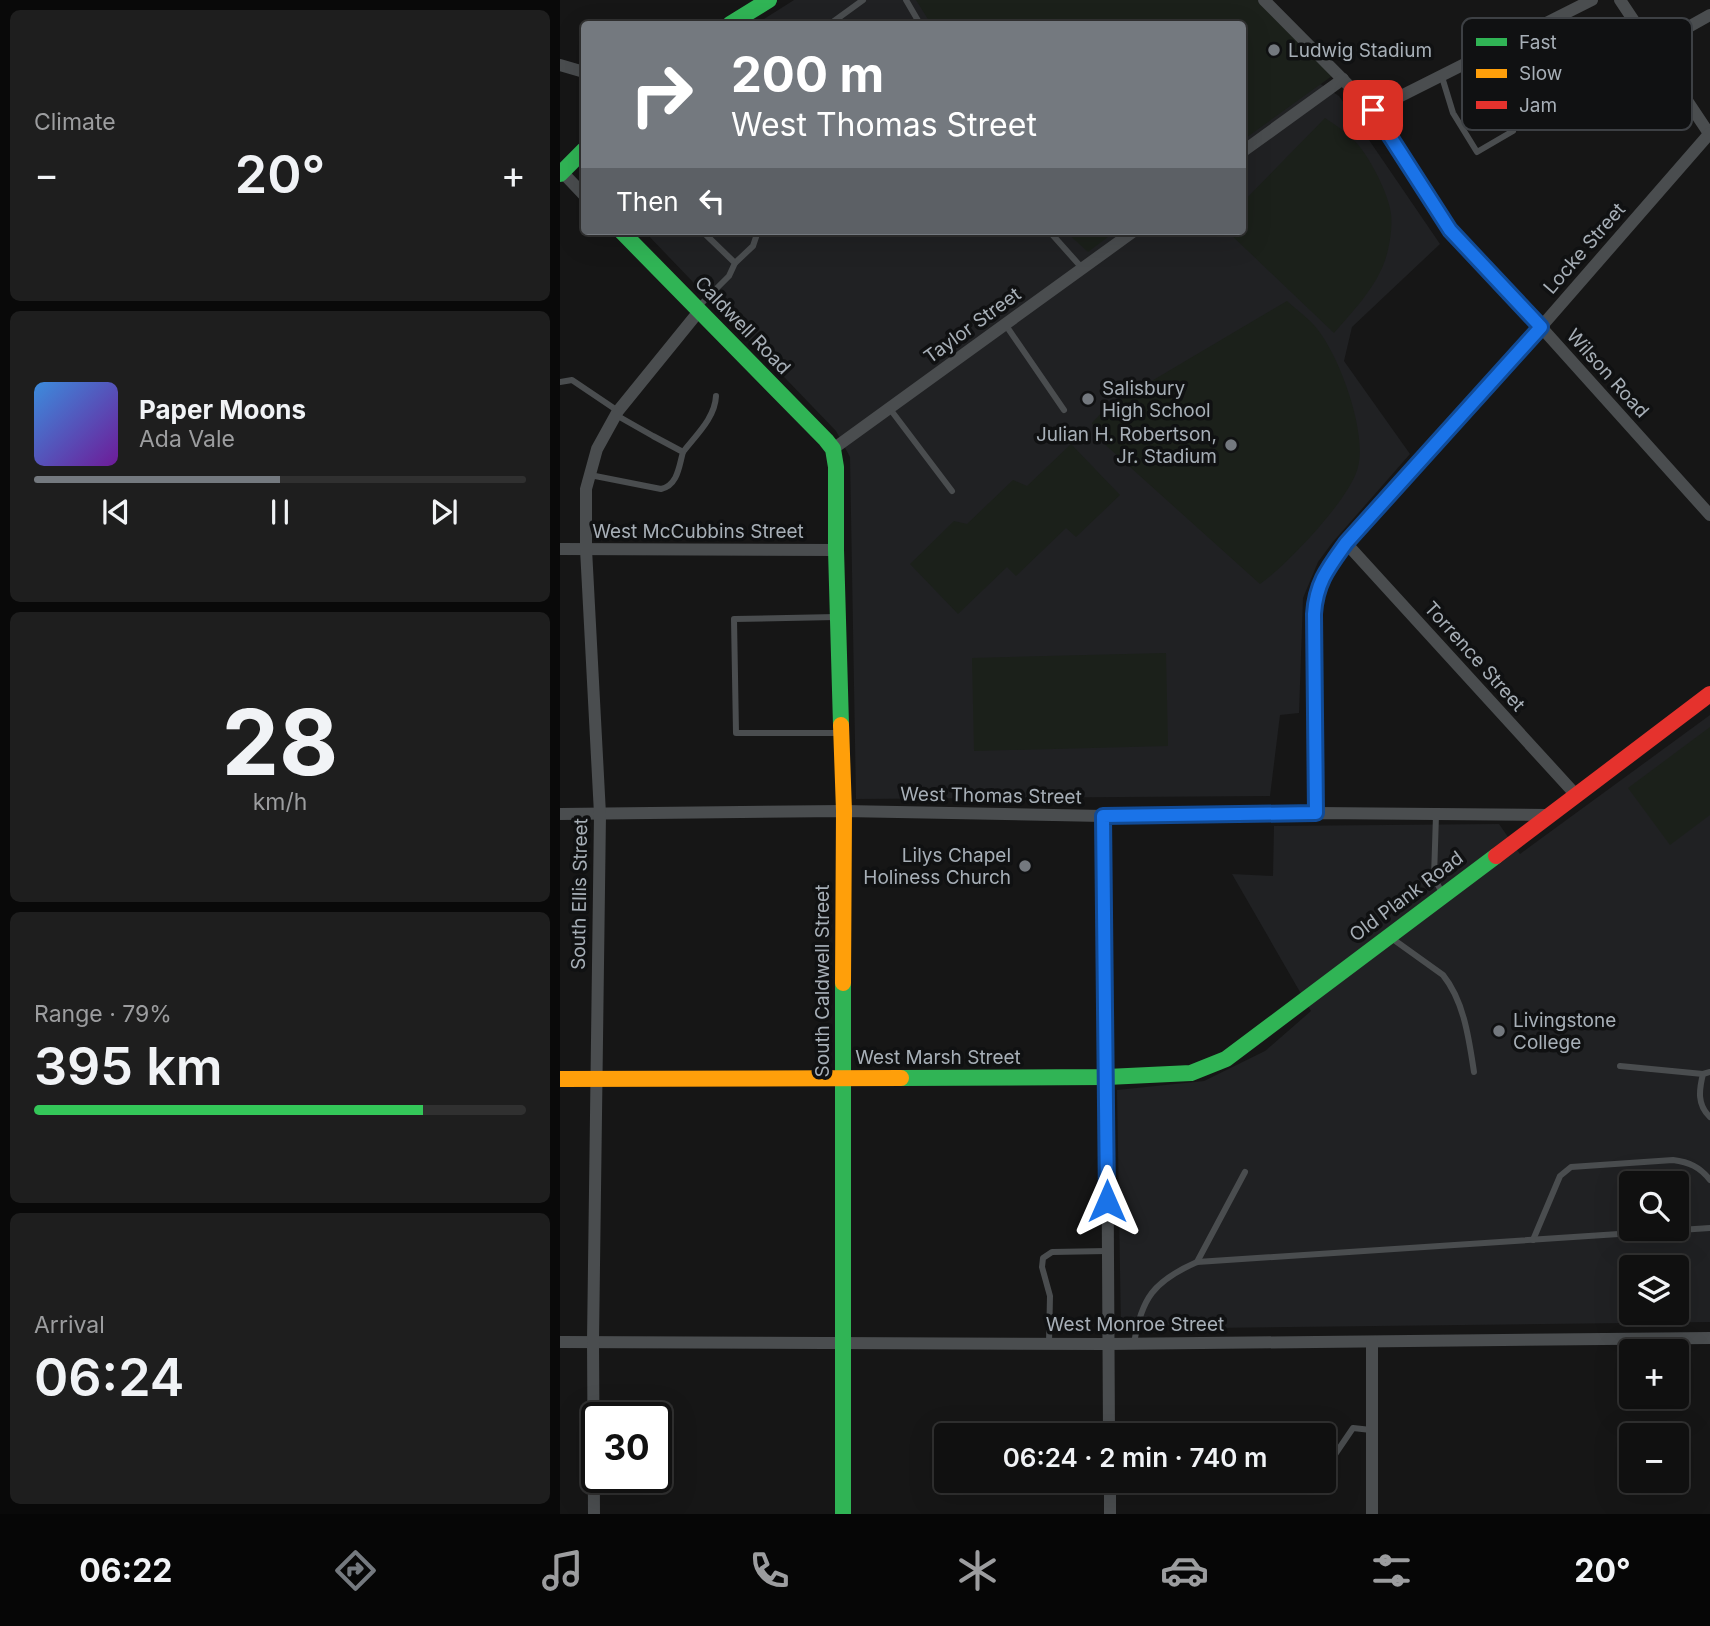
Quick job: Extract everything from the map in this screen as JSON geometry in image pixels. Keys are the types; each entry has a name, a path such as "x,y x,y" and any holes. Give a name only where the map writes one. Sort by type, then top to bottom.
{"street":[{"path":"735,21 769,0"},
{"name":"Wilson Road","path":"1264,0 1373,110 1450,230 1710,515"},
{"path":"1557,18 1592,0"},
{"path":"1620,0 1632,18"},
{"path":"1692,25 1710,15"},
{"path":"560,65 581,71"},
{"path":"1373,110 1462,66"},
{"path":"1246,149 1343,79"},
{"path":"1692,108 1710,134"},
{"name":"Locke Street","path":"1316,813 1314,614 1315,597 1326,569 1346,543 1710,134"},
{"path":"581,152 561,173 581,192"},
{"name":"Caldwell Road","path":"625,235 833,449"},
{"name":"Taylor Street","path":"833,449 1128,235"},
{"name":"South Ellis Street","path":"594,1514 593,1341 600,814 586,549 586,489 597,449 617,413 698,309"},
{"name":"South Caldwell Street","path":"833,449 836,467 844,811 843,1514"},
{"name":"Torrence Street","path":"1346,543 1576,795"},
{"name":"West McCubbins Street","path":"560,550 836,550"},
{"name":"Old Plank Road","path":"1107,1077 1191,1073 1226,1059 1710,694"},
{"name":"West Thomas Street","path":"560,814 844,811 1103,816 1316,813 1548,815"},
{"path":"1103,816 1109,1423"},
{"name":"West Marsh Street","path":"560,1079 1107,1077"},
{"name":"West Monroe Street","path":"560,1342 1133,1344 1710,1338"},
{"path":"1372,1342 1372,1514"},
{"path":"1110,1493 1110,1514"}],"lane":[{"path":"834,21 863,0"},
{"path":"906,0 918,21"},
{"path":"1441,77 1453,113 1462,128"},
{"path":"1463,130 1477,152 1513,131"},
{"path":"706,235 735,263"},
{"path":"698,309 729,276 735,263 752,246 756,235"},
{"path":"1053,235 1082,268"},
{"path":"1005,324 1064,410"},
{"path":"560,382 572,380 617,413 683,452"},
{"path":"590,475 661,489 673,484 683,452 710,418 716,396"},
{"path":"890,408 952,491"},
{"path":"838,617 734,619 736,733 842,733"},
{"path":"1436,814 1434,877 1443,894"},
{"path":"1389,936 1448,981 1469,1037 1474,1072"},
{"path":"1620,1066 1706,1073 1699,1095 1704,1112 1710,1117"},
{"path":"1533,1240 1560,1176 1571,1167 1672,1160 1687,1162 1703,1171 1710,1180"},
{"path":"1197,1262 1245,1172"},
{"path":"1133,1344 1138,1318 1150,1294 1176,1272 1197,1262 1710,1228"},
{"path":"1049,1343 1050,1296 1042,1267 1043,1258 1052,1252 1107,1251"},
{"path":"1336,1454 1353,1428 1371,1430"}],"shaded area":[{"name":"Salisbury High School","path":"794,0 1234,0 1291,65 1339,96 1440,244 1352,327 1344,361 1410,454 1332,543 1318,562 1303,598 1299,713 1280,715 1270,796 856,799 850,457 836,431 648,235 1246,235 1246,21 761,21"},
{"name":"Ludwig Stadium","path":"916,0 1258,0 1332,76 1246,138 1246,21 929,21"},
{"path":"1325,118 1352,138 1365,154 1385,191 1390,207 1391,236 1388,252 1376,280 1334,333 1231,235 1246,235 1246,199"},
{"path":"1069,235 1111,235 1088,252"},
{"name":"Julian H. Robertson, Jr. Stadium","path":"1287,301 1315,326 1335,358 1350,396 1360,452 1353,480 1331,513 1301,547 1260,584 1100,440 1092,423 1106,408"},
{"path":"1071,444 1120,495 1076,537 1066,528 1016,576 1007,567 958,614 910,564 954,521 967,524 1013,480 1027,486"},
{"path":"1166,653 1168,746 974,751 972,658"},
{"name":"Livingstone College","path":"1710,715 1710,1322 1689,1322 1689,1255 1619,1255 1619,1323 1121,1329 1117,1090 1204,1081 1265,1051 1311,1011 1232,874 1273,876 1274,826 1499,824 1520,854"},
{"path":"1710,727 1710,815 1670,845 1628,788"}],"traffic: fast":[{"path":"735,21 769,0"},
{"path":"560,174 581,153"},
{"path":"625,235 833,449 836,467 841,725"},
{"path":"901,1078 1107,1077 1191,1073 1226,1059 1496,856"},
{"path":"843,983 843,1514"}],"traffic: slow":[{"path":"841,725 844,811 843,983"},
{"path":"560,1079 901,1078"}],"traffic: jam":[{"path":"1496,856 1710,694"}],"place":[{"name":"Ludwig Stadium","path":"1274,50"},
{"name":"Salisbury High School","path":"1088,399"},
{"name":"Julian H. Robertson, Jr. Stadium","path":"1231,445"},
{"name":"Lilys Chapel Holiness Church","path":"1025,866"},
{"name":"Livingstone College","path":"1499,1031"}],"route":[{"path":"1107,1201 1103,816 1316,813 1314,614 1315,597 1326,569 1346,543 1541,327 1450,230 1373,110"}]}
